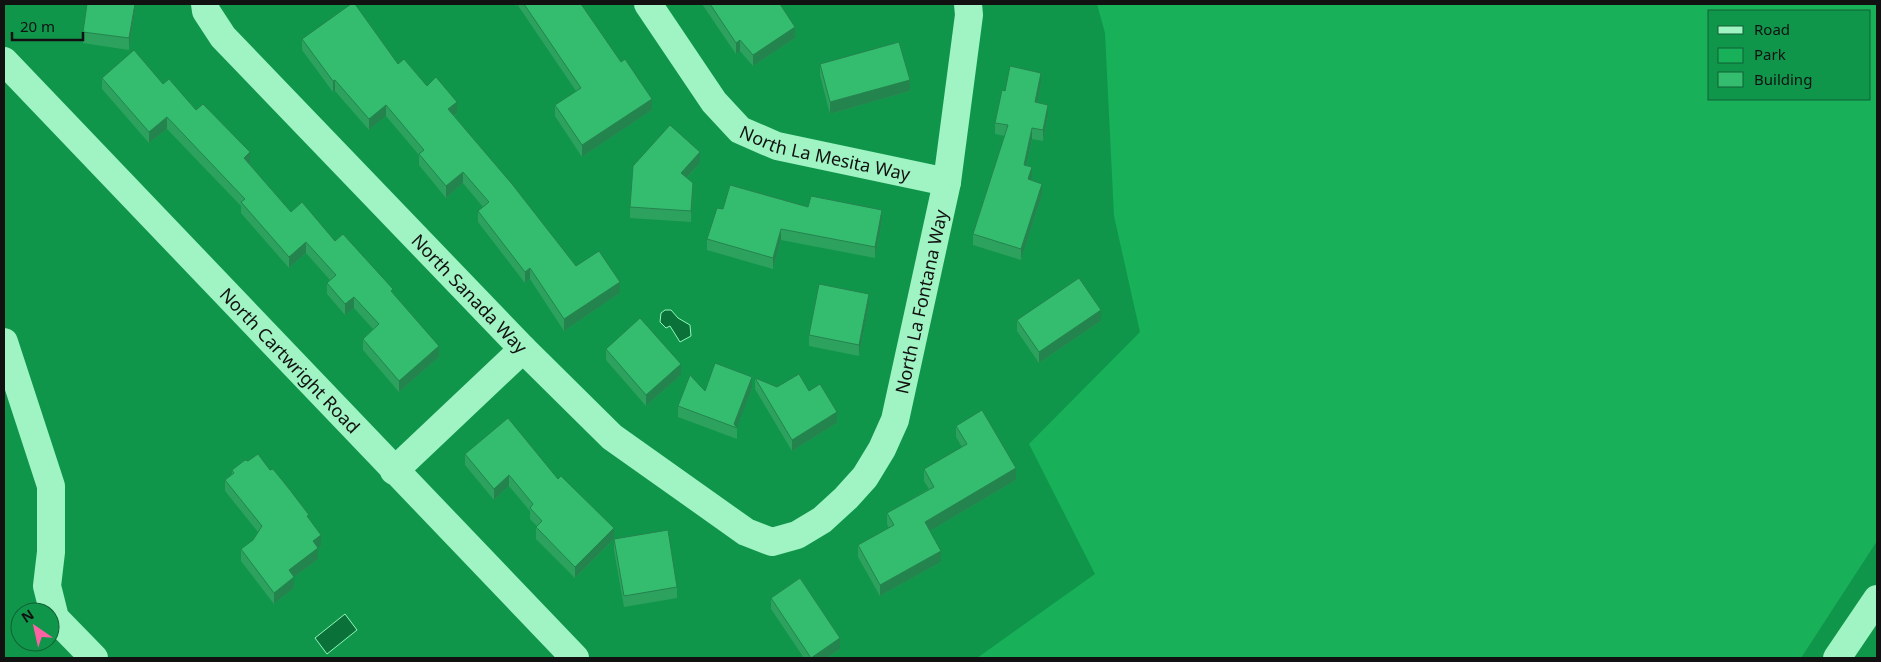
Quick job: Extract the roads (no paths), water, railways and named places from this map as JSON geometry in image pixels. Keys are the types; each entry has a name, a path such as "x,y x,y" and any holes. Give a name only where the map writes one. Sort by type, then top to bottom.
{"street":[{"name":"North Sanada Way","path":"205,4 206,11 223,37 522,349 612,437 746,532 772,542"},
{"name":"North La Mesita Way","path":"648,4 714,102 740,130 777,146 947,182"},
{"name":"North La Fontana Way","path":"772,542 797,535 822,520 846,498 866,477 882,449 895,420 947,182 969,15 968,4"},
{"name":"North Cartwright Road","path":"4,61 394,471 575,658"},
{"path":"4,342 51,486 51,552 47,586 54,618 94,658"},
{"path":"394,471 522,349"},
{"path":"1837,658 1877,599"}]}
